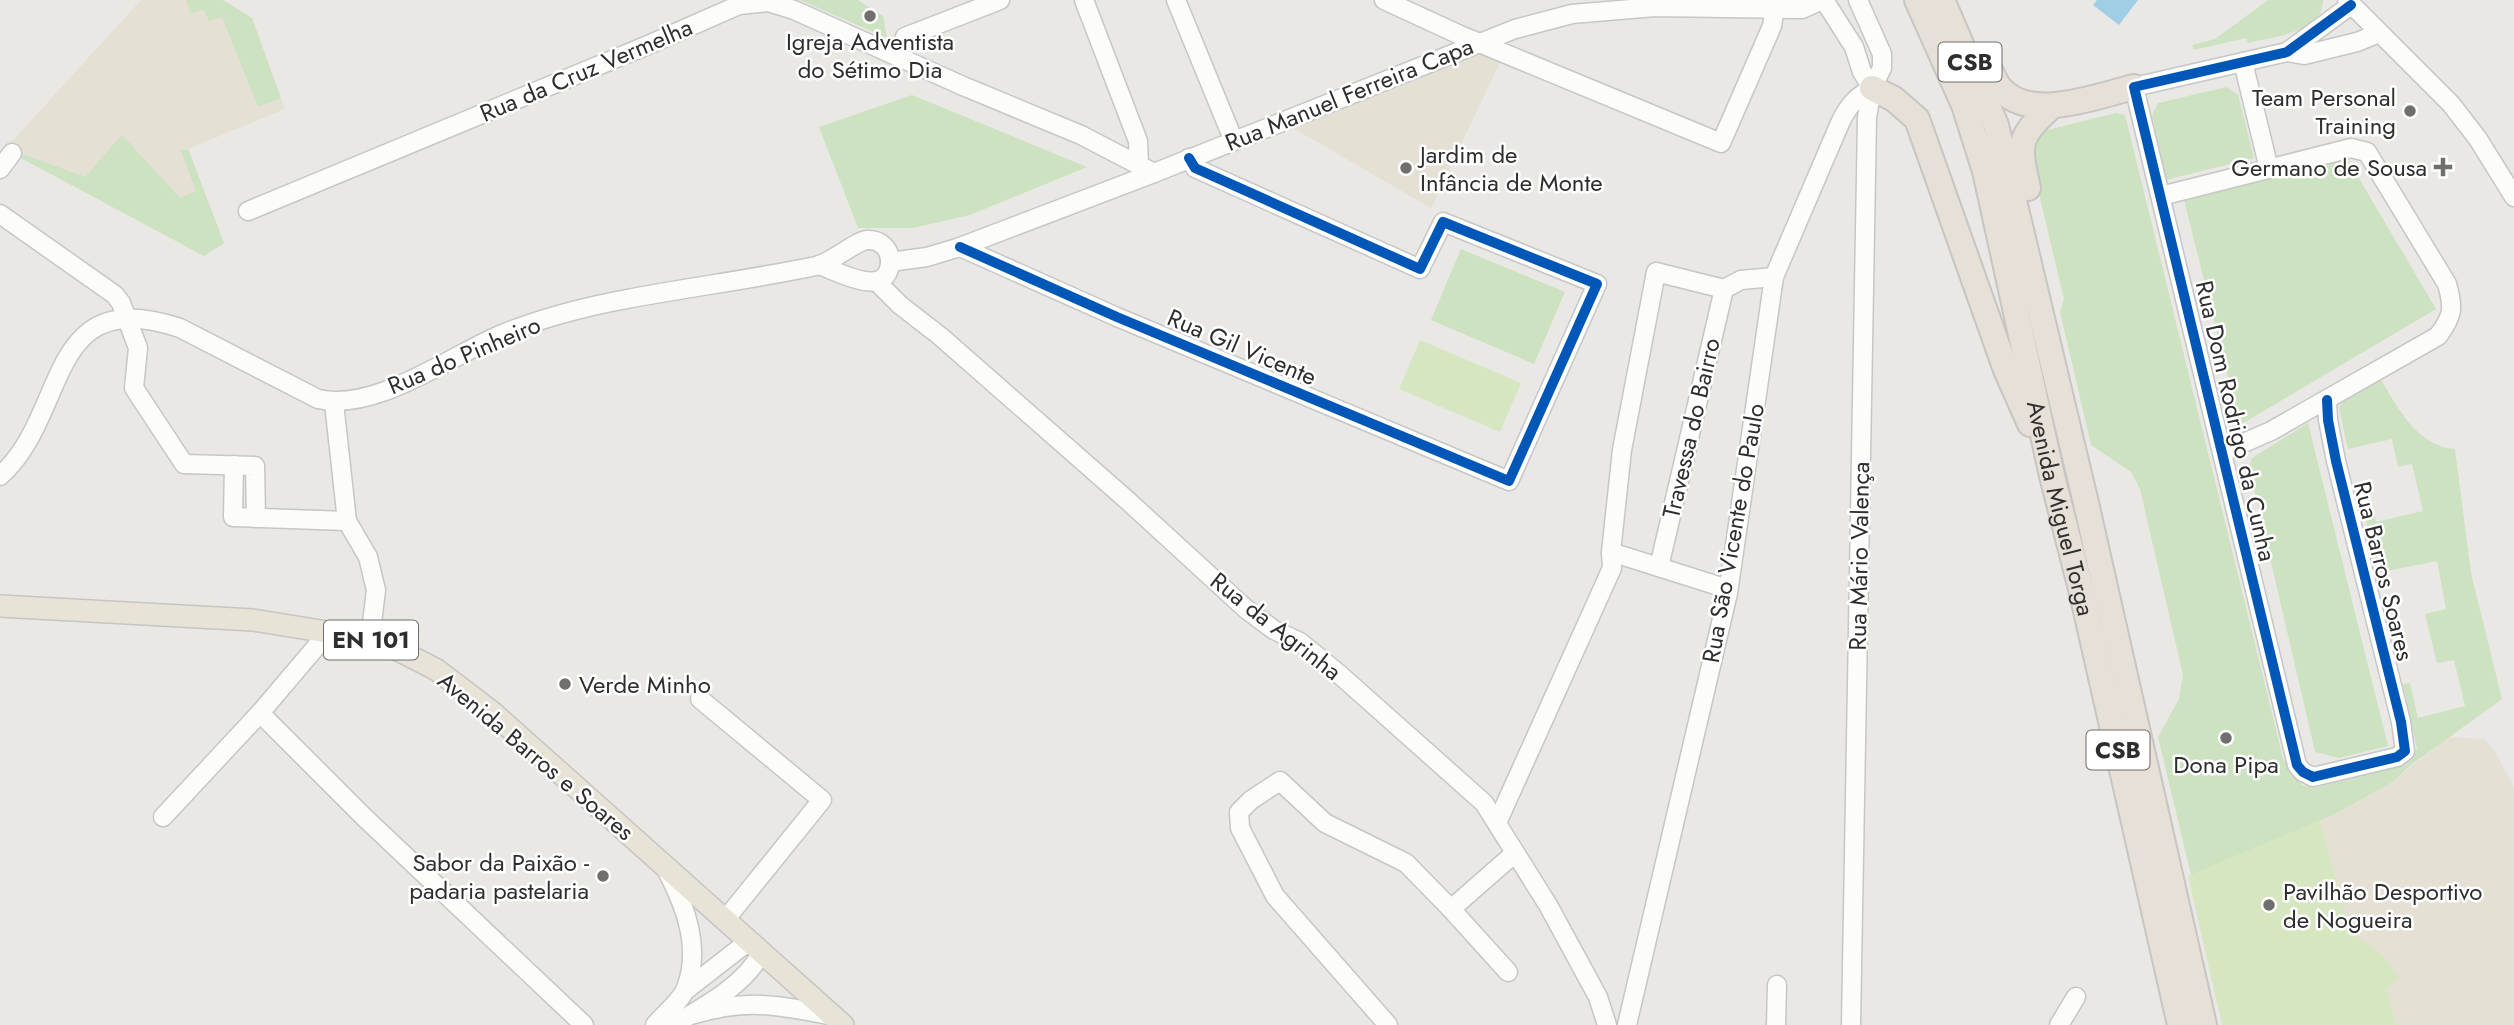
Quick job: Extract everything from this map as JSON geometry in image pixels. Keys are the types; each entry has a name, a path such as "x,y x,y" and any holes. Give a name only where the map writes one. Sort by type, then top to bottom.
{"highway":[{"name":"Avenida Miguel Torga","path":"1917,0 1964,105 1985,171 2052,476 2084,602 2180,1025"},
{"name":"Avenida Miguel Torga","path":"1942,0 1996,125 2204,1025"},
{"path":"1948,0 1964,15 1999,87 2011,98 2051,107 2134,87"},
{"path":"1872,88 1894,99 1917,119 2006,370 2052,476"},
{"path":"2038,300 2048,274 2021,157 2024,135 2051,107"}],"main road":[{"name":"Avenida Barros e Soares","path":"0,606 253,620 370,639 400,650 437,670 492,712 838,1021"}],"street":[{"path":"905,37 1000,0"},
{"path":"1084,0 1147,169"},
{"path":"1176,0 1233,139"},
{"path":"1384,0 1479,43 1721,143 1772,26 1773,4"},
{"path":"1823,0 1854,47 1862,72 1872,88"},
{"name":"Rua Manuel Ferreira Capa","path":"890,262 927,257 960,247 1147,169 1189,158 1516,29 1572,14 1655,7 1773,4 1801,9 1823,0"},
{"name":"Rua Mário Valença","path":"1851,1025 1867,117 1872,88 1882,68 1882,54 1858,0"},
{"name":"Rua da Cruz Vermelha","path":"248,211 738,5 768,1 1081,135 1147,169"},
{"path":"2287,52 2349,2 2451,104 2478,139 2514,197"},
{"path":"2134,87 2287,52 2304,55 2357,42 2379,33"},
{"path":"2243,62 2269,169"},
{"name":"Rua Dom Rodrigo da Cunha","path":"2134,87 2297,765"},
{"name":"Rua São Vicente do Paulo","path":"1627,1025 1728,589 1774,277 1839,122 1853,102 1872,88"},
{"path":"2161,196 2351,148 2367,152 2447,284 2453,305 2448,322 2438,336 2271,431 2223,452"},
{"path":"0,169 12,153"},
{"name":"Rua Gil Vicente","path":"960,247 1117,317 1509,481 1597,284 1443,222 1420,269 1195,168 1189,158"},
{"path":"0,214 115,295 127,317 138,348 134,388 184,464 234,465 233,517 347,521"},
{"name":"Rua do Pinheiro","path":"334,403 403,385 502,334 578,309 819,265 864,240 874,240 888,250 890,262"},
{"path":"850,250 847,266 856,279"},
{"path":"819,265 866,283 884,276 890,262"},
{"path":"1497,823 1612,568 1611,552 1622,450 1657,272 1724,289 1741,280 1774,277"},
{"name":"Rua da Agrinha","path":"876,281 1246,609 1274,629 1300,642 1484,803 1548,905 1598,997 1605,1017"},
{"name":"Travessa do Bairro","path":"1659,567 1724,289"},
{"path":"0,476 22,452 64,363 77,342 89,330 106,321 127,317 156,320 180,328 318,399 334,403 347,521 368,557 376,590 370,639"},
{"name":"Rua Barros Soares","path":"2297,765 2313,777 2324,776 2397,757 2404,751 2401,722 2336,461 2327,400"},
{"path":"1611,552 1728,589"},
{"path":"163,817 260,713 316,647 325,632"},
{"path":"700,699 822,800 725,920"},
{"path":"260,713 364,817 584,1025"},
{"path":"1388,1025 1275,896 1240,828 1240,811 1251,800 1280,781 1325,823 1406,863 1508,972"},
{"path":"1451,909 1515,853"},
{"path":"665,866 682,900 692,936 686,990"},
{"path":"655,1025 686,990 755,947"},
{"path":"673,1025 741,979 755,965 755,947"},
{"path":"1776,1025 1777,985"},
{"path":"2059,1025 2076,997"},
{"path":"1605,1017 1635,998"},
{"path":"691,1015 722,1006 769,1004 838,1021"}],"shaded area":[{"path":"141,0 223,0 252,18 285,109 188,149 224,243 204,256 5,149"},
{"name":"Jardim de Infância de Monte","path":"1481,53 1502,58 1431,208 1293,128"},
{"path":"2448,737 2484,739 2494,750 2514,787 2514,1025 2396,1025 2387,988 2398,979 2366,944 2351,933 2320,820 2394,781"}],"green space":[{"path":"186,0 223,0 252,18 281,98 258,107 222,17 209,21 203,9 191,14"},
{"name":"Igreja Adventista do Sétimo Dia","path":"800,0 858,0 883,16 887,38"},
{"path":"2268,0 2323,0 2321,11 2315,20 2294,32 2248,43 2246,38 2194,50 2192,45 2215,39"},
{"path":"2227,87 2238,95 2254,158 2166,180 2152,115 2158,103"},
{"path":"912,95 1087,167 970,215 913,228 858,228 819,127"},
{"path":"2116,113 2125,115 2283,758 2302,785 2314,788 2393,768 2407,761 2417,749 2403,684 2410,683 2418,718 2465,706 2454,660 2437,663 2425,614 2446,609 2437,561 2377,573 2363,507 2372,504 2376,522 2423,511 2412,464 2398,467 2392,439 2348,449 2339,408 2342,403 2381,380 2402,414 2420,434 2442,447 2455,449 2471,573 2502,699 2411,765 2394,781 2333,815 2191,875 2158,737 2179,699 2183,675 2140,489 2131,472 2091,445 2060,312 2064,299 2032,165 2035,146 2047,130"},
{"path":"122,135 180,198 196,191 181,151 188,149 224,243 204,256 17,156 20,153 85,177"},
{"path":"2347,158 2436,309 2240,425 2184,200"},
{"path":"1461,249 1565,292 1534,364 1431,320"},
{"path":"1420,340 1521,383 1500,432 1399,389"},
{"path":"2308,423 2388,746 2339,758 2315,752 2249,467 2252,458"},
{"name":"Pavilhão Desportivo de Nogueira","path":"2320,820 2351,933 2383,955 2399,979 2387,988 2396,1025 2222,1025 2188,876"}],"water":[{"path":"2097,0 2138,0 2119,25 2093,5"}],"cycle path":[{"path":"2327,400 2336,461 2401,722 2405,751 2397,757 2313,777 2297,765 2134,87 2287,52 2351,5"},
{"path":"960,247 1117,317 1509,481 1597,284 1443,222 1420,269 1195,168 1189,158"}],"place":[{"name":"Igreja Adventista do Sétimo Dia","path":"870,16"},
{"name":"Team Personal Training","path":"2410,111"},
{"name":"Germano de Sousa","path":"2443,167"},
{"name":"Jardim de Infância de Monte","path":"1406,168"},
{"name":"Verde Minho","path":"565,684"},
{"name":"Dona Pipa","path":"2226,738"},
{"name":"Sabor da Paixão - padaria pastelaria","path":"603,876"},
{"name":"Pavilhão Desportivo de Nogueira","path":"2269,905"}]}
